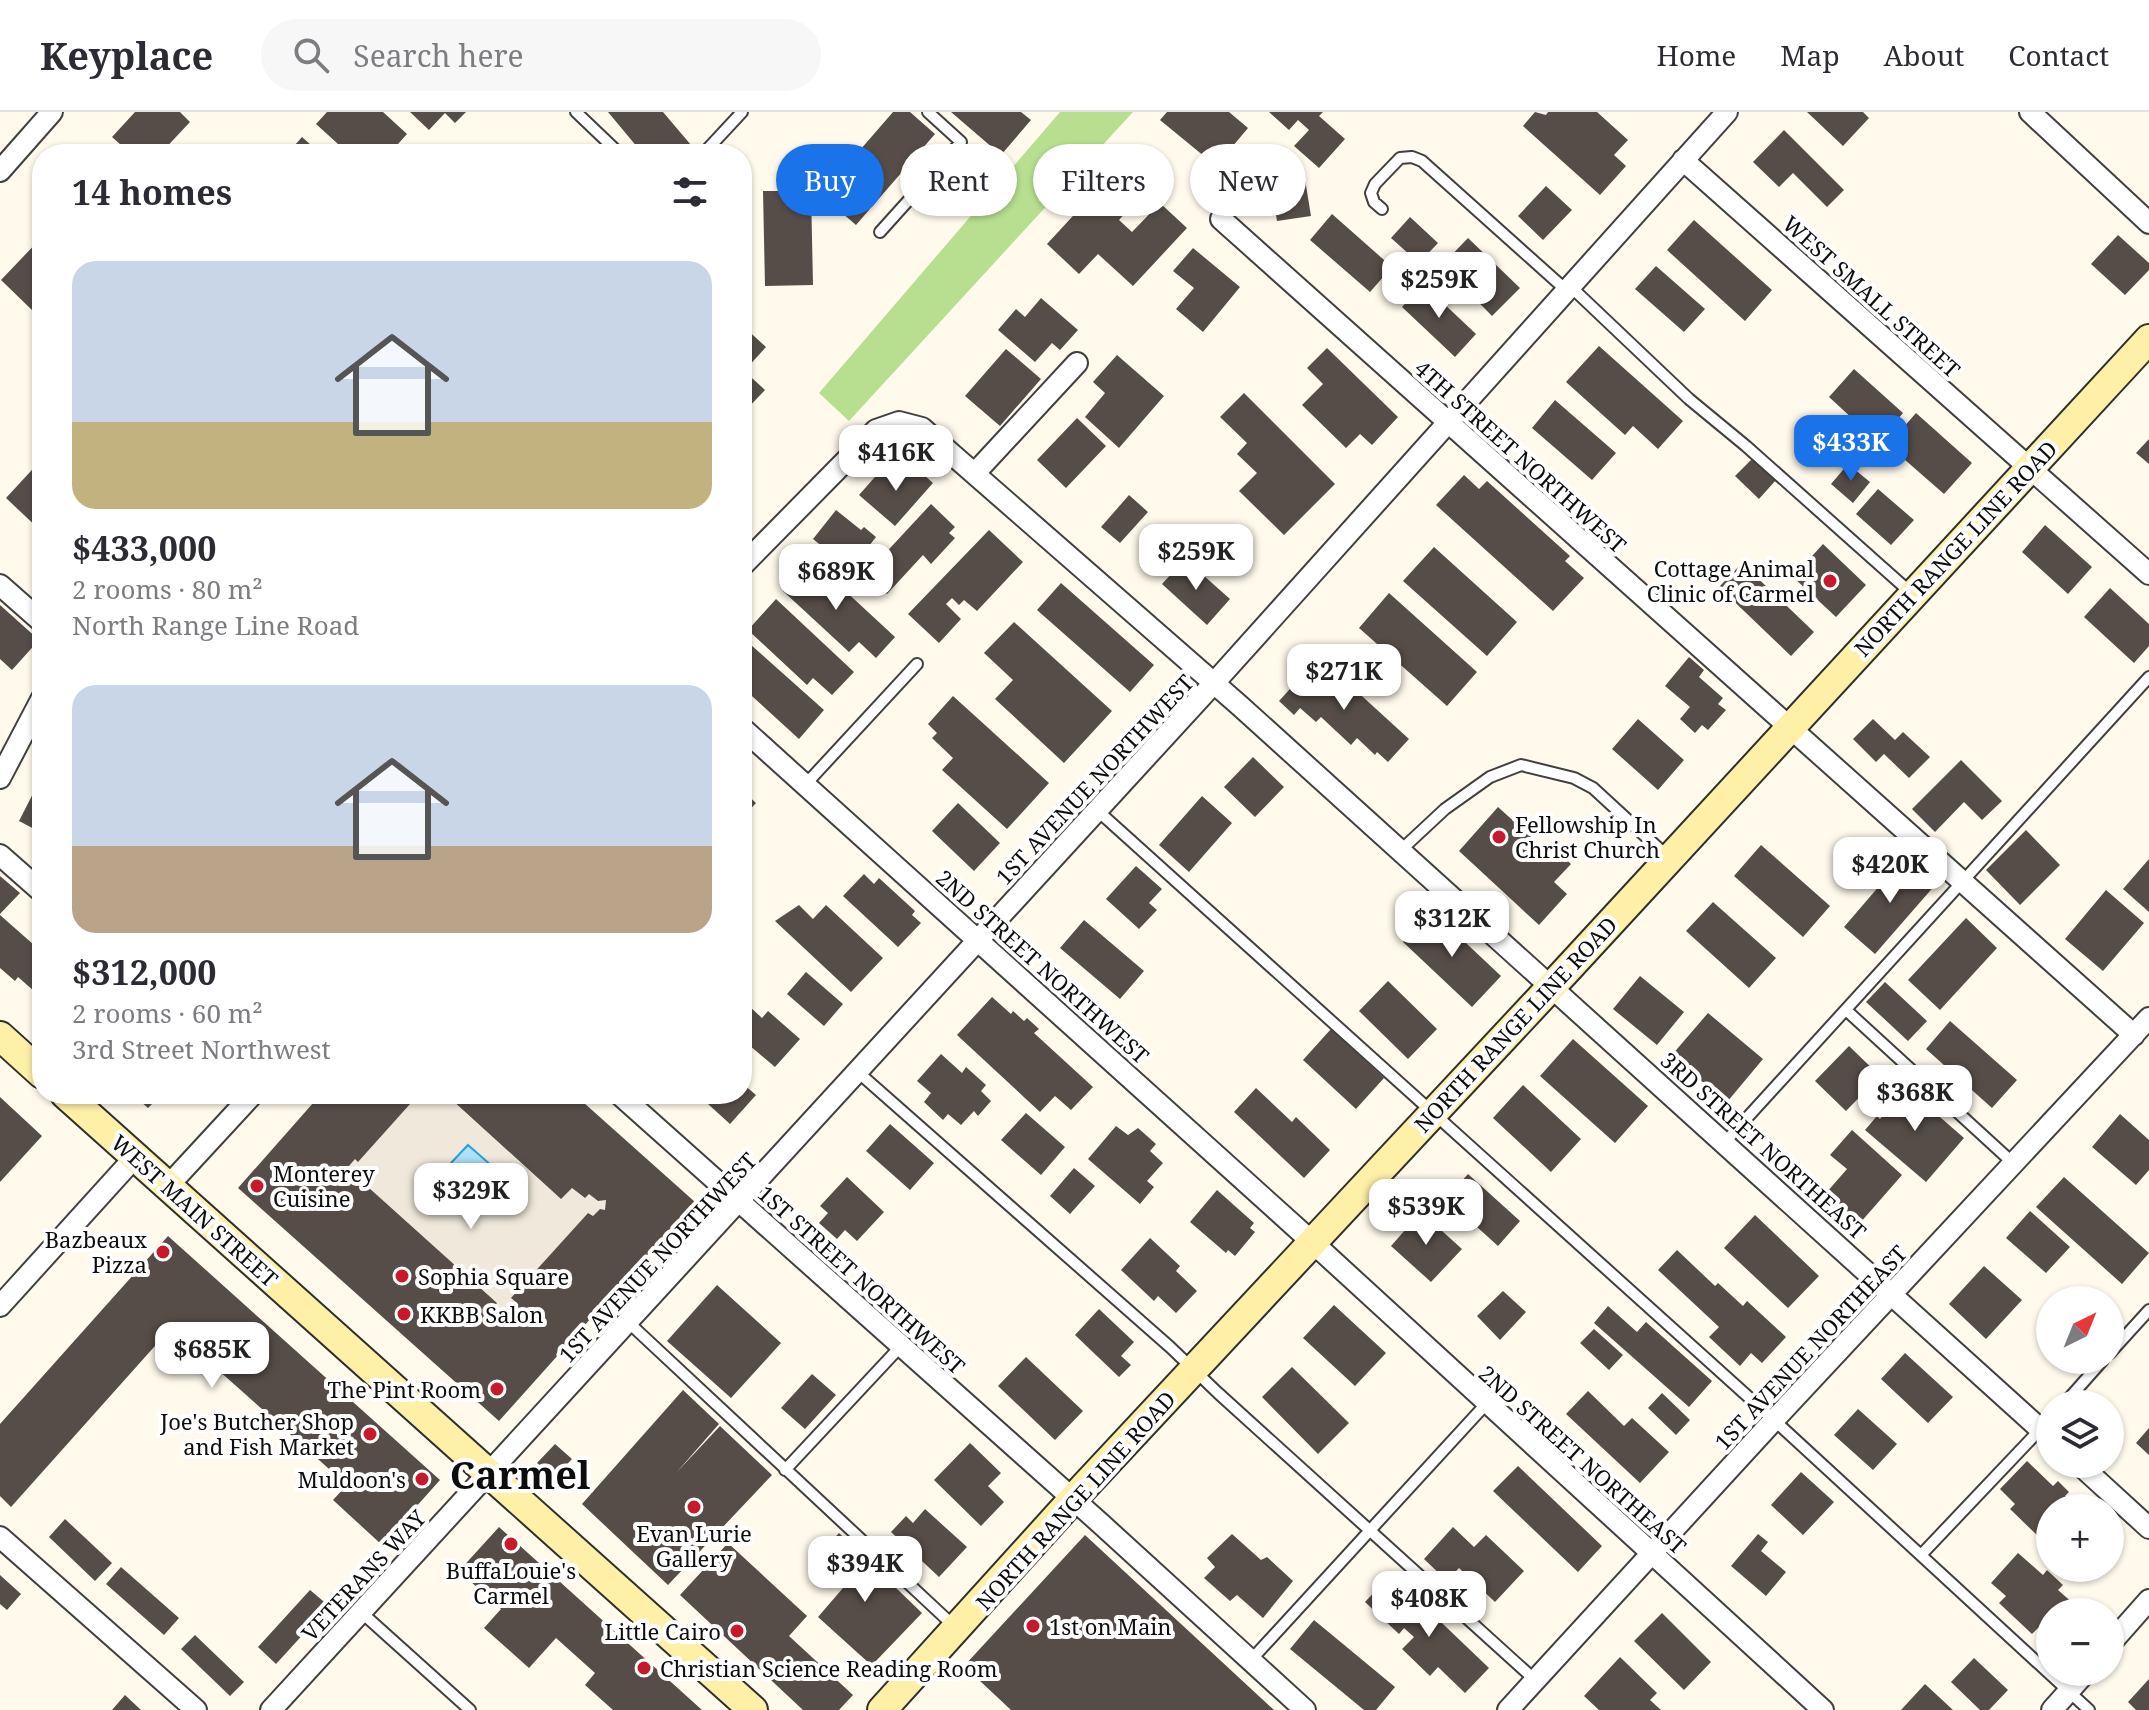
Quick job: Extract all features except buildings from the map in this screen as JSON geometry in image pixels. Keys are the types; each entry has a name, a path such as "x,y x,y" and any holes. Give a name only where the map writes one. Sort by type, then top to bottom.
{"main road":[{"name":"NORTH RANGE LINE ROAD","path":"882,1710 1311,1241 1552,986 2149,339"},
{"path":"0,1036 32,1065"},
{"name":"WEST MAIN STREET","path":"76,1104 753,1710"}],"street":[{"path":"0,171 52,112"},
{"name":"1ST AVENUE NORTHWEST","path":"491,1473 1098,811 1727,112"},
{"path":"2030,112 2149,223"},
{"name":"WEST SMALL STREET","path":"1683,160 2149,574"},
{"name":"4TH STREET NORTHWEST","path":"1221,219 2134,1035"},
{"path":"975,473 1077,363"},
{"name":"3RD STREET NORTHEAST","path":"752,556 876,430 899,422 922,428 1214,683 2036,1419"},
{"path":"0,585 32,613"},
{"path":"0,778 32,717"},
{"name":"2ND STREET NORTHWEST","path":"752,737 1311,1241"},
{"path":"0,855 32,876"},
{"name":"1ST AVENUE NORTHEAST","path":"1508,1710 2149,1018"},
{"path":"168,1186 244,1104"},
{"name":"1ST STREET NORTHWEST","path":"630,1104 1305,1710"},
{"path":"0,1306 135,1157"},
{"name":"2ND STREET NORTHEAST","path":"1311,1241 1823,1710"},
{"name":"VETERANS WAY","path":"271,1710 491,1473"},
{"path":"2094,1478 2149,1528"},
{"path":"0,1537 196,1710"},
{"path":"2124,1628 2149,1600"},
{"path":"2052,1710 2073,1686"}],"lane":[{"path":"576,112 610,144"},
{"path":"712,144 742,112"},
{"path":"880,232 961,142 928,112"},
{"path":"1382,209 1374,202 1371,193 1375,184 1400,158 1412,157 1422,161 1913,595"},
{"path":"805,785 917,664"},
{"path":"1725,1142 2149,677"},
{"path":"1401,850 1456,801 1490,777 1521,765 1574,778 1593,788 1669,858"},
{"path":"1098,811 1774,1420 2089,1710"},
{"path":"1846,1010 2013,1163"},
{"path":"859,1073 1194,1369 1535,1680"},
{"path":"2124,1338 2149,1310"},
{"path":"628,1322 957,1630"},
{"path":"785,1470 900,1347"},
{"path":"2076,1390 2091,1374"},
{"path":"1251,1660 1486,1404"},
{"path":"1921,1555 2036,1440"},
{"path":"361,1612 470,1710"}],"green space":[{"path":"1060,112 1133,112 1104,144 1033,144 1033,216 1037,216 849,421 819,393 971,216 1017,216 1017,162"}],"shaded area":[{"name":"Sophia Square","path":"409,1104 455,1104 561,1199 572,1188 584,1198 589,1194 597,1201 606,1200 605,1210 600,1209 593,1216 588,1213 511,1298 517,1303 511,1310 511,1320 501,1320 500,1311 494,1307 497,1303 358,1178 353,1183 345,1175 340,1176 339,1166 349,1166"}],"water":[{"path":"468,1145 500,1173 483,1192 451,1163"}],"place":[{"name":"Cottage Animal Clinic of Carmel","path":"1830,581"},
{"name":"Fellowship In Christ Church","path":"1499,837"},
{"name":"Monterey Cuisine","path":"257,1186"},
{"name":"Bazbeaux Pizza","path":"163,1252"},
{"name":"Sophia Square","path":"402,1276"},
{"name":"KKBB Salon","path":"404,1314"},
{"name":"The Pint Room","path":"497,1389"},
{"name":"Joe's Butcher Shop and Fish Market","path":"370,1434"},
{"name":"Muldoon's","path":"422,1479"},
{"name":"Evan Lurie Gallery","path":"694,1507"},
{"name":"BuffaLouie's Carmel","path":"511,1544"},
{"name":"1st on Main","path":"1033,1626"},
{"name":"Little Cairo","path":"737,1631"},
{"name":"Christian Science Reading Room","path":"644,1668"}],"district":[{"name":"Carmel","path":"520,1474"}]}
